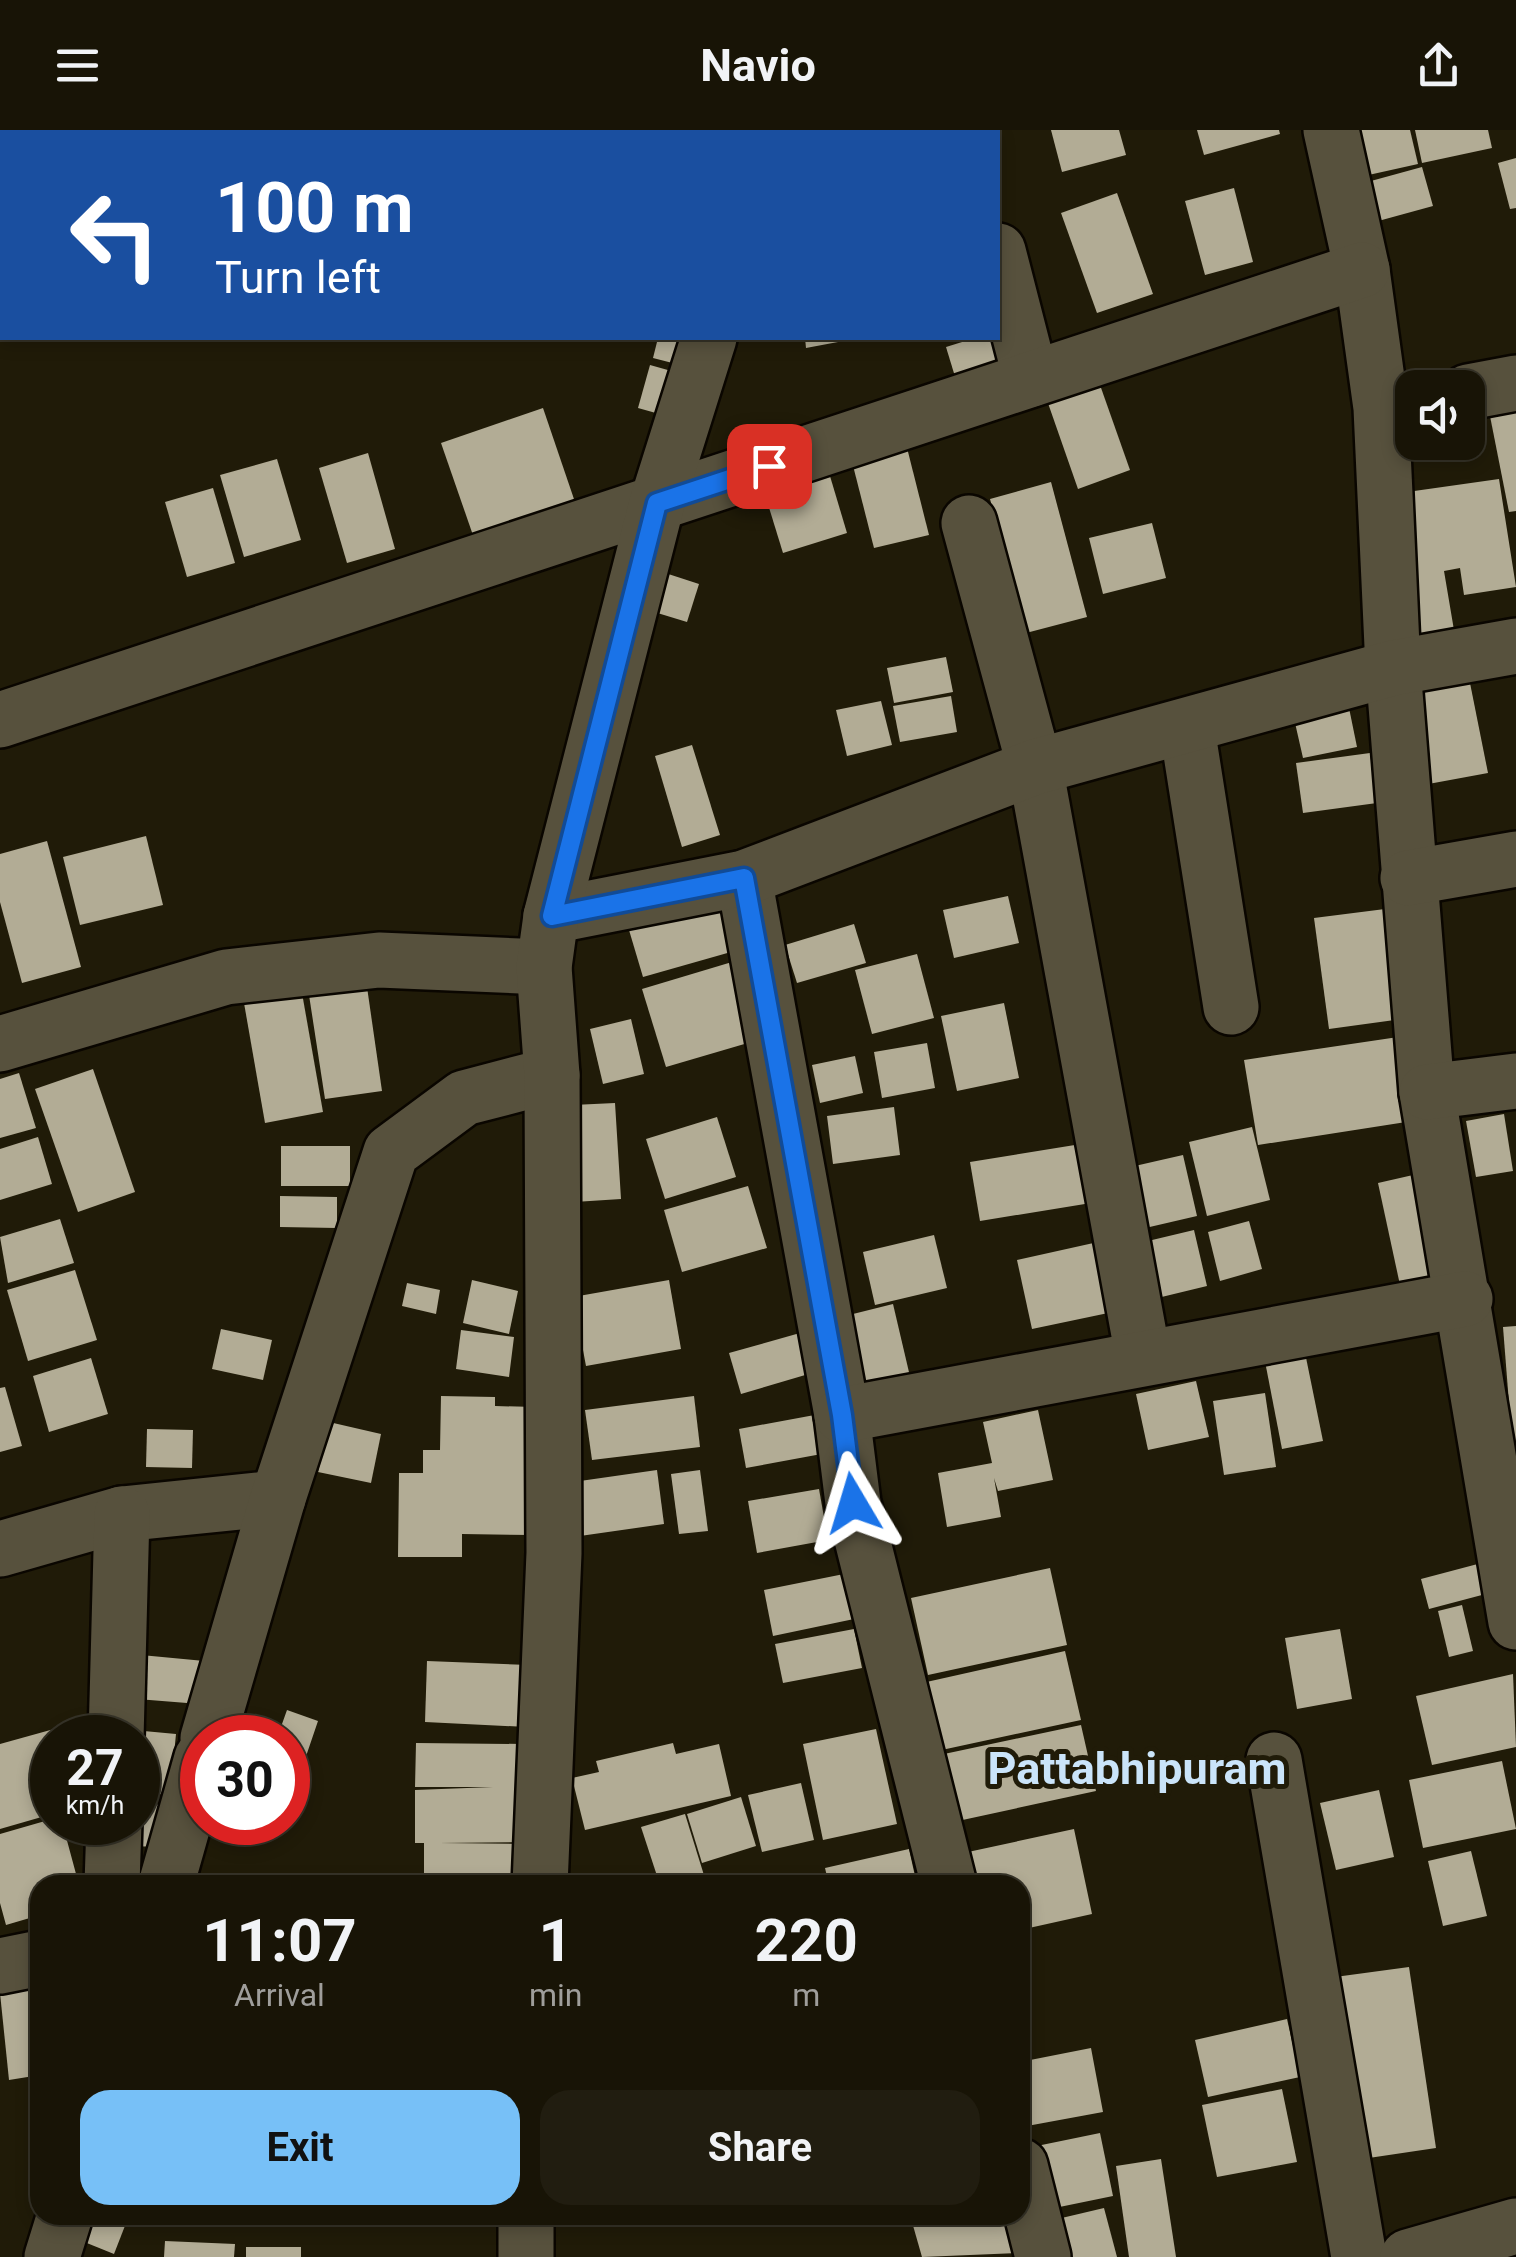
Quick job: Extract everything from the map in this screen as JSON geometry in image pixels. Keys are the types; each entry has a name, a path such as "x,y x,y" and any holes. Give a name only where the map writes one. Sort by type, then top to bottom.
{"street":[{"path":"1331,130 1395,401"},
{"path":"1000,260 1031,379"},
{"path":"0,720 1362,270"},
{"path":"540,1875 554,1553 548,941 657,503 708,340"},
{"path":"1485,388 1516,382"},
{"path":"1395,460 1393,668 1427,1092 1465,1299 1505,1482 1516,1622"},
{"path":"969,523 1034,767 1143,1356"},
{"path":"0,1044 226,976 548,941 744,878 1034,767 1187,728 1393,668 1516,646"},
{"path":"1187,728 1231,1008"},
{"path":"1408,878 1516,859"},
{"path":"744,878 842,1415 853,1503 947,1875"},
{"path":"215,1715 278,1498 391,1152 464,1098 552,1075"},
{"path":"1427,1092 1516,1081"},
{"path":"842,1415 1465,1299"},
{"path":"0,1549 122,1514 278,1498"},
{"path":"117,1715 122,1514"},
{"path":"1274,1760 1359,2257"},
{"path":"169,1875 180,1836"},
{"path":"112,1875 113,1845"},
{"path":"0,1966 30,1960"},
{"path":"1030,2206 1043,2257"},
{"path":"52,2257 62,2225"},
{"path":"526,2225 526,2257"},
{"path":"1408,2257 1516,2226"}],"building":[{"path":"1051,130 1119,130 1126,155 1062,172"},
{"path":"1197,130 1279,130 1280,134 1204,155"},
{"path":"1353,130 1410,130 1418,164 1364,176"},
{"path":"1415,130 1488,130 1492,148 1422,163"},
{"path":"1516,158 1516,208 1510,209 1498,163"},
{"path":"1422,167 1433,206 1371,223 1360,184"},
{"path":"1234,188 1253,262 1205,275 1185,201"},
{"path":"1117,193 1153,294 1097,313 1061,213"},
{"path":"658,340 695,340 688,367 653,358"},
{"path":"805,340 849,340 806,348"},
{"path":"969,340 998,340 1009,378 960,393 946,347"},
{"path":"650,365 682,374 670,417 638,408"},
{"path":"1094,368 1130,470 1078,489 1042,386"},
{"path":"1516,400 1516,511 1509,512 1488,406"},
{"path":"543,408 576,505 475,541 441,443"},
{"path":"903,432 929,535 874,548 848,446"},
{"path":"368,453 395,549 347,563 319,468"},
{"path":"824,456 847,533 783,553 759,475"},
{"path":"277,459 301,540 244,557 220,475"},
{"path":"1499,479 1516,587 1464,595 1460,568 1444,571 1456,642 1418,648 1393,494"},
{"path":"1051,482 1087,617 1026,633 990,499"},
{"path":"213,488 235,563 187,577 165,502"},
{"path":"1152,523 1166,578 1103,594 1089,538"},
{"path":"653,569 699,584 687,622 641,608"},
{"path":"946,657 953,692 894,703 887,668"},
{"path":"1466,663 1488,773 1423,785 1400,676"},
{"path":"951,696 957,732 900,742 893,706"},
{"path":"881,701 892,745 847,756 836,710"},
{"path":"1348,703 1357,747 1303,758 1293,714"},
{"path":"692,745 720,835 682,847 655,756"},
{"path":"1370,753 1377,803 1303,813 1296,763"},
{"path":"146,836 163,905 80,925 63,857"},
{"path":"47,841 81,967 22,983 0,902 0,854"},
{"path":"728,890 745,948 643,977 626,920"},
{"path":"1008,896 1019,943 954,958 943,910"},
{"path":"1385,909 1402,1019 1329,1029 1314,918"},
{"path":"854,924 866,963 797,983 785,945"},
{"path":"917,954 934,1018 872,1034 855,970"},
{"path":"742,959 765,1038 666,1067 642,989"},
{"path":"367,987 382,1091 325,1099 309,995"},
{"path":"302,993 323,1112 265,1123 244,1003"},
{"path":"1004,1003 1019,1078 957,1091 941,1016"},
{"path":"631,1019 644,1074 603,1084 590,1029"},
{"path":"1405,1036 1419,1120 1258,1145 1244,1060"},
{"path":"927,1043 935,1088 882,1098 874,1052"},
{"path":"855,1056 863,1093 820,1103 812,1065"},
{"path":"93,1069 135,1192 78,1212 35,1089"},
{"path":"19,1073 36,1128 0,1138 0,1079"},
{"path":"615,1103 621,1199 559,1203 552,1106"},
{"path":"894,1107 900,1155 833,1164 827,1116"},
{"path":"1504,1114 1513,1171 1476,1177 1466,1121"},
{"path":"717,1117 736,1177 665,1199 646,1139"},
{"path":"1252,1127 1270,1200 1207,1216 1189,1142"},
{"path":"38,1137 52,1184 0,1200 0,1149"},
{"path":"1081,1144 1091,1203 980,1221 970,1162"},
{"path":"281,1146 350,1146 350,1186 281,1186"},
{"path":"1183,1155 1197,1216 1141,1229 1126,1168"},
{"path":"1435,1170 1457,1273 1400,1285 1378,1183"},
{"path":"748,1186 767,1248 682,1272 664,1210"},
{"path":"280,1196 337,1197 337,1228 280,1227"},
{"path":"60,1219 74,1263 8,1283 0,1237"},
{"path":"1249,1221 1262,1269 1220,1281 1208,1232"},
{"path":"1194,1230 1207,1286 1141,1302 1127,1246"},
{"path":"934,1235 947,1288 875,1305 863,1252"},
{"path":"1098,1242 1113,1312 1032,1329 1017,1260"},
{"path":"75,1270 97,1340 28,1361 7,1290"},
{"path":"472,1280 518,1291 509,1334 463,1323"},
{"path":"669,1280 681,1349 586,1366 573,1297"},
{"path":"407,1283 440,1290 436,1314 402,1306"},
{"path":"893,1304 912,1385 864,1396 845,1316"},
{"path":"1516,1326 1516,1454 1513,1454 1503,1327"},
{"path":"221,1329 272,1340 263,1380 212,1369"},
{"path":"461,1330 514,1337 509,1377 456,1369"},
{"path":"800,1333 812,1373 741,1394 729,1353"},
{"path":"1302,1338 1323,1441 1282,1449 1262,1346"},
{"path":"91,1358 108,1414 49,1432 33,1376"},
{"path":"1196,1381 1209,1437 1148,1450 1136,1394"},
{"path":"5,1387 22,1446 0,1452 0,1388"},
{"path":"1265,1393 1276,1467 1224,1475 1213,1401"},
{"path":"441,1396 495,1397 495,1406 535,1407 533,1535 462,1534 462,1557 398,1557 399,1473 423,1473 423,1450 440,1450"},
{"path":"694,1396 700,1447 592,1460 585,1410"},
{"path":"1038,1410 1053,1480 998,1491 994,1478 1001,1517 947,1527 938,1473 992,1463 983,1422"},
{"path":"820,1414 827,1453 746,1468 739,1429"},
{"path":"329,1422 381,1434 371,1483 318,1472"},
{"path":"147,1429 193,1430 192,1468 146,1467"},
{"path":"657,1470 664,1524 580,1536 573,1482"},
{"path":"700,1470 708,1531 679,1534 671,1474"},
{"path":"819,1489 828,1540 757,1553 748,1501"},
{"path":"1489,1561 1497,1591 1429,1609 1421,1579"},
{"path":"1050,1568 1067,1645 928,1675 911,1598"},
{"path":"844,1574 854,1619 773,1636 764,1590"},
{"path":"1462,1605 1473,1651 1449,1657 1438,1611"},
{"path":"854,1629 862,1668 783,1683 775,1644"},
{"path":"1340,1629 1352,1699 1297,1709 1285,1638"},
{"path":"1065,1651 1081,1720 937,1751 922,1683"},
{"path":"141,1655 215,1662 212,1705 137,1699"},
{"path":"427,1661 529,1665 527,1727 425,1722"},
{"path":"1513,1674 1516,1747 1432,1765 1416,1696"},
{"path":"310,1718 318,1721 310,1745"},
{"path":"1081,1725 1096,1791 944,1824 930,1757"},
{"path":"876,1729 897,1824 823,1840 803,1744"},
{"path":"160,1733 176,1734 170,1795 160,1794"},
{"path":"30,1736 30,1820 0,1829 0,1744"},
{"path":"416,1743 522,1744 525,1842 439,1843 522,1844 522,1875 424,1875 424,1843 415,1843 415,1790 493,1787 415,1787"},
{"path":"673,1743 676,1754 719,1744 731,1796 585,1830 572,1778 599,1772 596,1761"},
{"path":"1502,1761 1516,1829 1423,1848 1409,1780"},
{"path":"801,1783 814,1840 762,1852 748,1795"},
{"path":"1379,1790 1394,1857 1336,1870 1320,1803"},
{"path":"741,1797 756,1846 702,1863 687,1814"},
{"path":"160,1805 166,1805 164,1847 127,1846 160,1845"},
{"path":"685,1814 704,1875 657,1875 641,1827"},
{"path":"30,1825 30,1845 68,1845 76,1875 30,1875 30,1918 6,1925 0,1903 0,1834"},
{"path":"1074,1829 1092,1914 1030,1928 1030,1875 974,1875 968,1852"},
{"path":"909,1849 915,1875 827,1875 825,1868"},
{"path":"1471,1851 1487,1916 1443,1926 1428,1861"},
{"path":"1409,1967 1436,2148 1362,2159 1335,1977"},
{"path":"30,1988 30,2077 9,2080 0,1993"},
{"path":"1287,2019 1300,2077 1208,2097 1195,2040"},
{"path":"1091,2048 1103,2112 1030,2125 1030,2060"},
{"path":"1282,2089 1297,2162 1217,2177 1202,2105"},
{"path":"1100,2133 1113,2196 1040,2211 1030,2147"},
{"path":"1161,2159 1176,2257 1129,2257 1116,2166"},
{"path":"1104,2208 1117,2257 1058,2257 1049,2221"},
{"path":"71,2225 125,2225 114,2254 67,2235"},
{"path":"913,2225 1011,2225 1019,2253 922,2257"},
{"path":"165,2241 235,2244 234,2257 164,2257"},
{"path":"246,2247 301,2247 301,2257 246,2257"}],"district":[{"name":"Pattabhipuram","path":"1137,1768"}],"route":[{"path":"769,466 657,503 552,916 744,878 842,1415 853,1503"}]}
